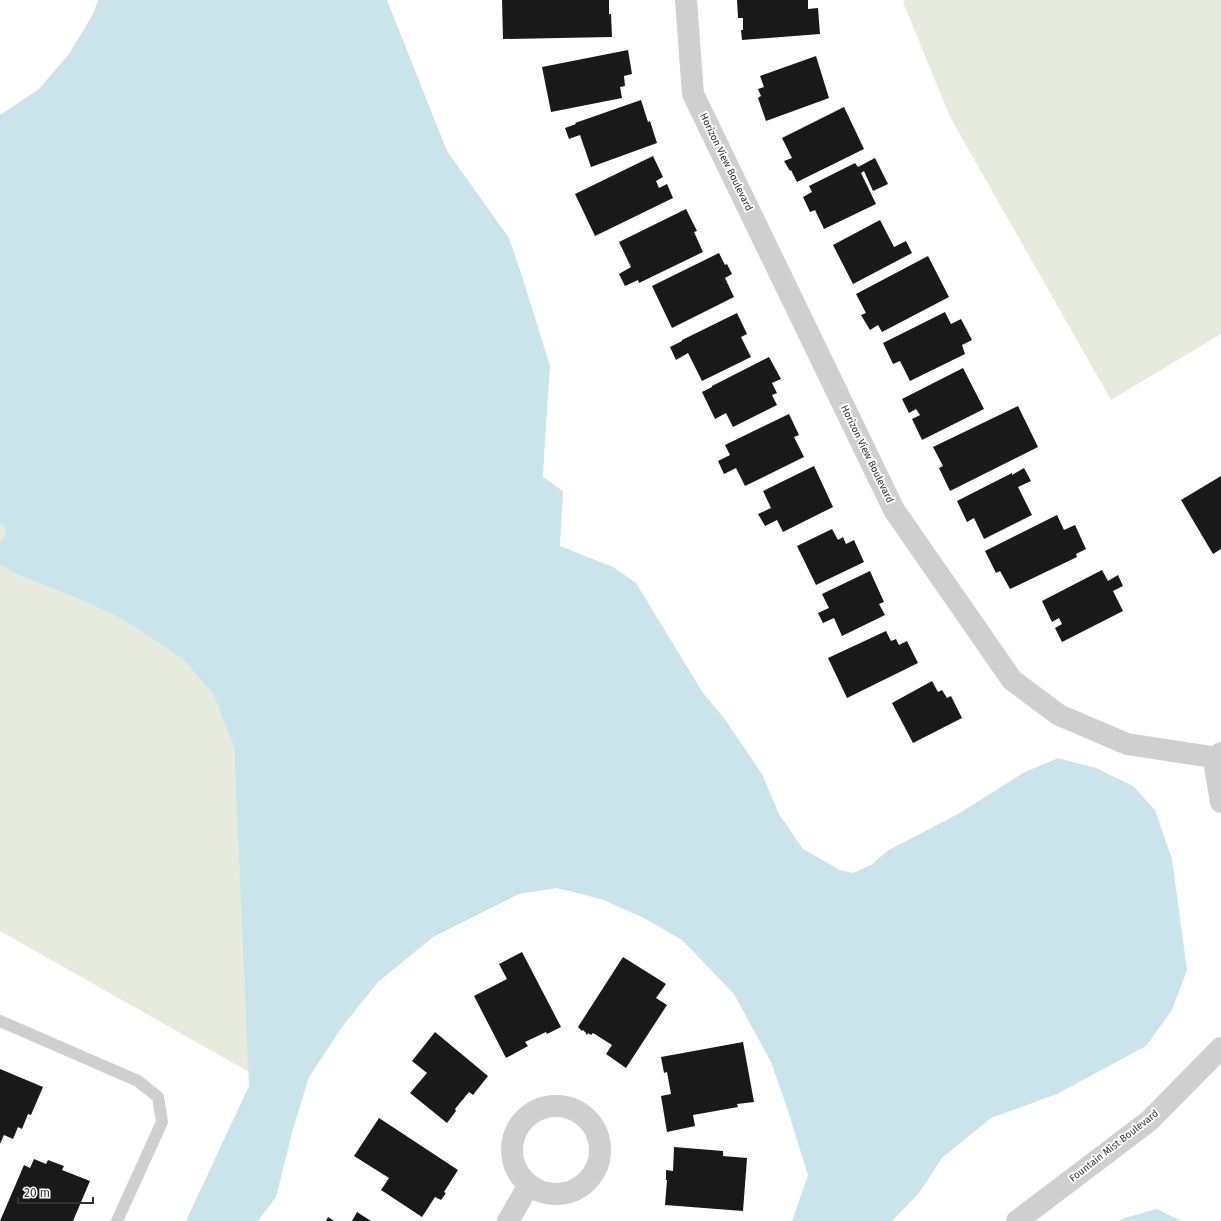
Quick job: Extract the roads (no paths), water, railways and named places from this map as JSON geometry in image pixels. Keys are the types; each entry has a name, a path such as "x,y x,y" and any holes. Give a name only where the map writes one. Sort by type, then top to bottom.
{"street":[{"name":"Horizon View Boulevard","path":"686,0 693,94 894,510 1012,680 1059,715 1127,744 1220,756"},
{"path":"1220,756 1215,766 1221,802"},
{"name":"Fountain Mist Boulevard","path":"1017,1221 1149,1121 1221,1048"},
{"path":"552,1105 567,1106 589,1119 598,1133 601,1148 599,1163 586,1182 574,1191 558,1194 543,1192 529,1185 518,1174 513,1159 512,1144 517,1129 526,1117 537,1109 552,1105"},
{"path":"508,1221 529,1185"}],"lane":[{"path":"0,1021 138,1081 158,1097 162,1122 117,1221"}],"water":[{"path":"98,0 387,0 447,151 509,238 522,276 550,366 543,477 563,491 560,546 613,567 636,583 703,693 724,718 762,774 779,814 803,849 840,870 853,873 871,865 887,851 958,814 1023,773 1058,758 1096,768 1133,786 1155,810 1172,859 1187,970 1172,1010 1146,1046 1057,1094 991,1118 942,1158 919,1193 892,1221 792,1221 808,1175 771,1062 734,994 682,940 644,918 601,899 557,888 519,894 433,937 378,982 342,1027 309,1077 293,1129 276,1197 258,1221 186,1221 249,1086 234,747 213,694 183,659 112,614 21,576 0,565 0,543 5,536 6,527 0,523 0,115 39,89 69,54 93,14"},
{"path":"1157,1209 1181,1221 1119,1221 1124,1218"}]}
